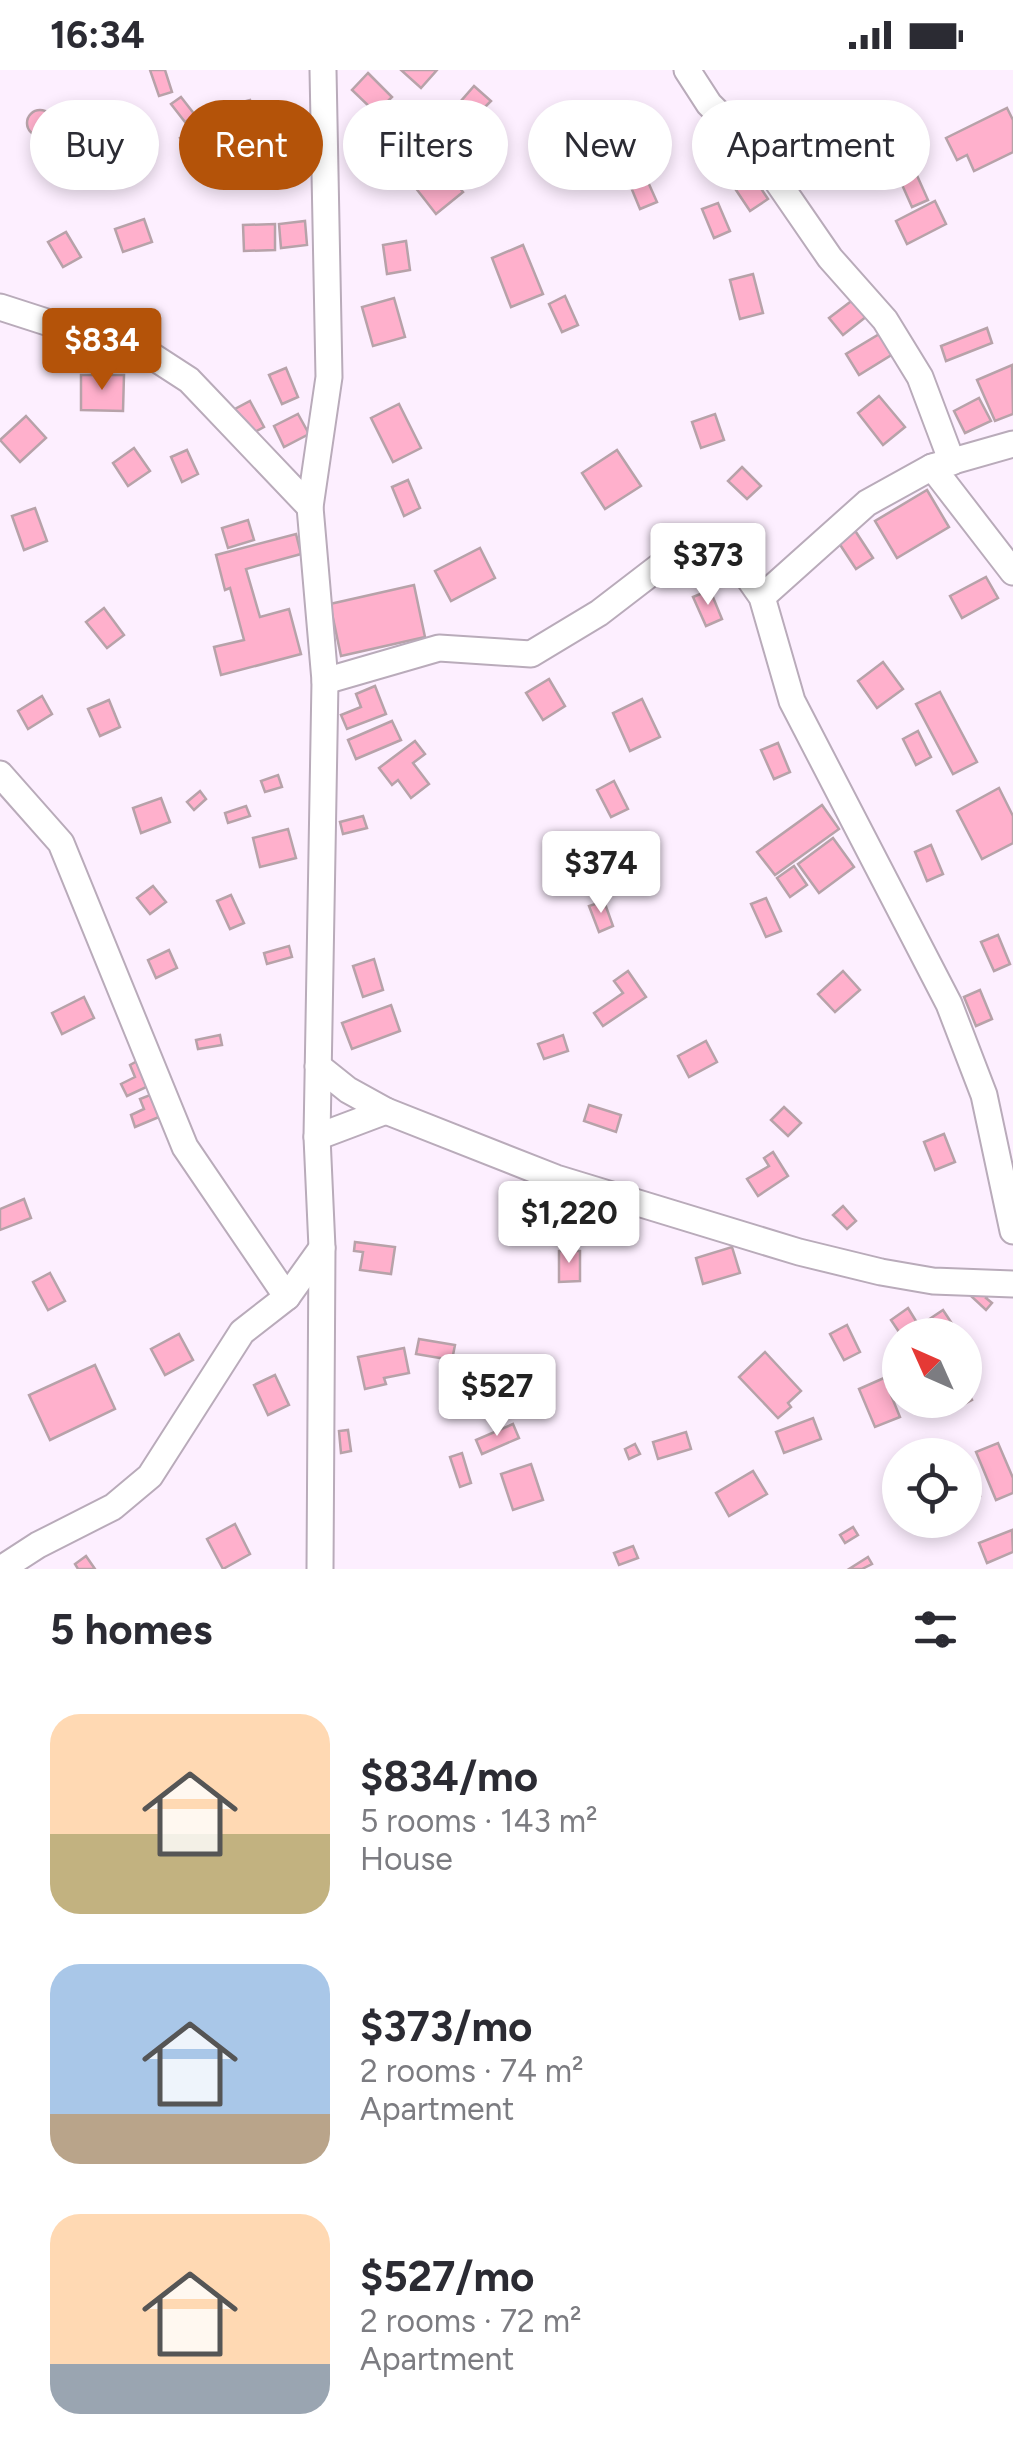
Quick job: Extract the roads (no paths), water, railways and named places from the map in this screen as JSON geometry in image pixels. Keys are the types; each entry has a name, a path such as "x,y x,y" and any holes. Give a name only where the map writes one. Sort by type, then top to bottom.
{"street":[{"path":"320,1569 322,1248 317,1136 326,680 310,507 329,377 324,70"},
{"path":"687,70 709,104 757,152 830,258 886,320 920,377 942,465 1013,572"},
{"path":"0,307 152,356 189,380 310,507"},
{"path":"762,597 867,503 942,465 1013,444"},
{"path":"326,680 439,648 531,654 599,612 681,550 711,542 730,550 762,597 792,702 949,1004 984,1095 1013,1231"},
{"path":"0,774 60,843 185,1147 287,1297"},
{"path":"318,1066 348,1090 386,1111 556,1178 800,1252 933,1281 1013,1284"},
{"path":"317,1136 386,1111"},
{"path":"1,1569 38,1545 113,1507 150,1476 242,1332 287,1297 322,1248"}]}
